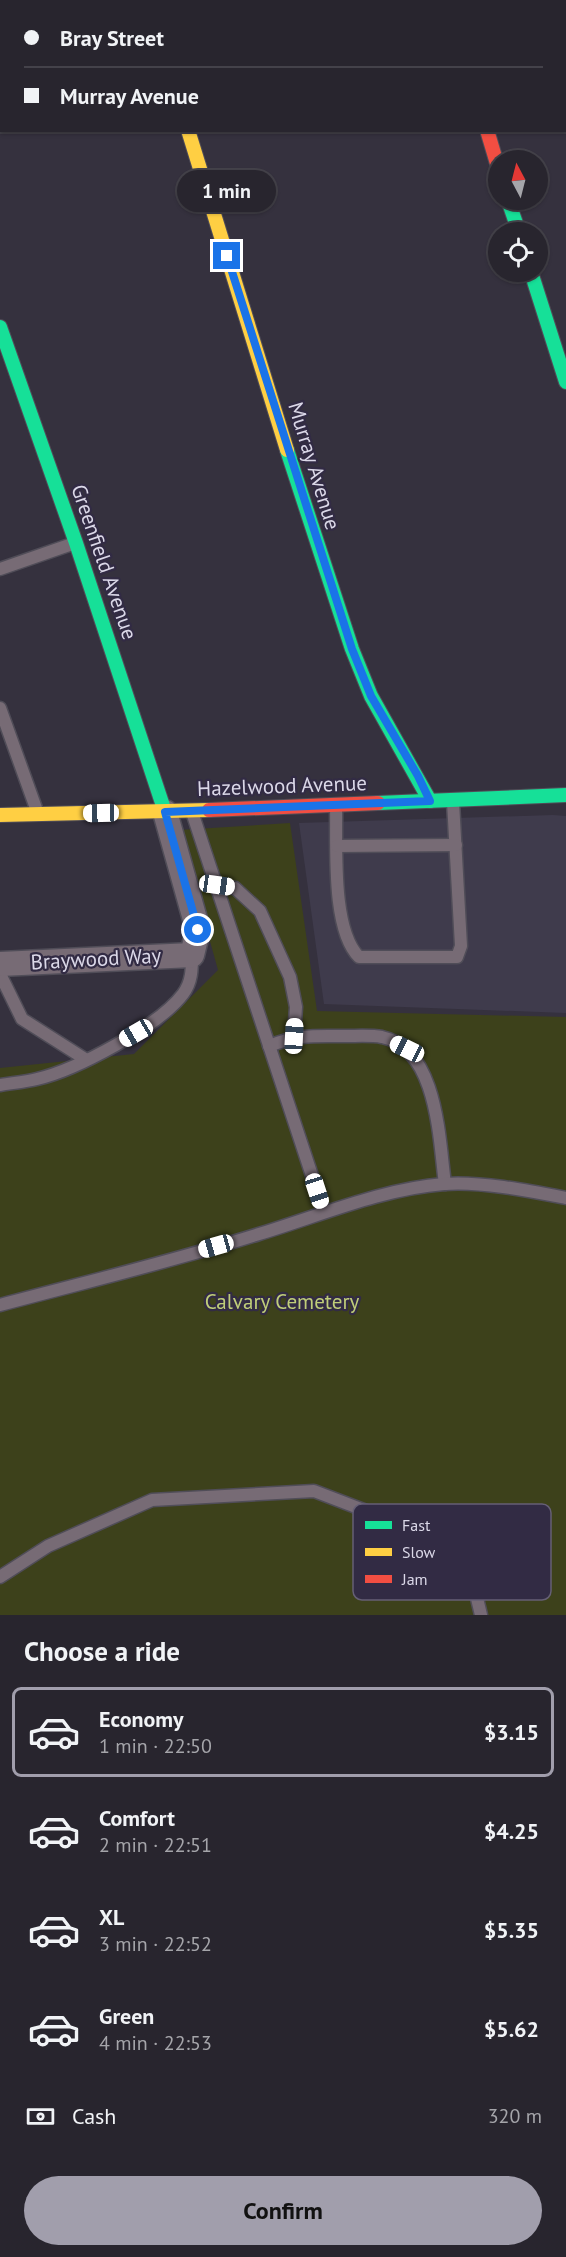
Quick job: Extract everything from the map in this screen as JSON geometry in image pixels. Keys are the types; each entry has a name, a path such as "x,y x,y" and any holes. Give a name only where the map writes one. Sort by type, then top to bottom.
{"main road":[{"name":"Murray Avenue","path":"189,132 348,638 371,696 430,801"},
{"path":"488,132 493,150"},
{"path":"536,282 557,324 566,382"},
{"name":"Greenfield Avenue","path":"2,339 76,543 165,812"},
{"name":"Hazelwood Avenue","path":"0,815 165,812 566,795"}],"street":[{"path":"165,812 198,930 192,955"},
{"name":"Braywood Way","path":"0,964 192,955"}],"lane":[{"path":"0,569 76,543"},
{"path":"0,708 38,814"},
{"path":"336,805 339,895 345,933 352,950 359,957 457,957 461,946 453,800"},
{"path":"192,811 324,1212"},
{"path":"337,846 456,845"},
{"path":"217,885 235,888 260,911 290,977 296,1006 294,1036"},
{"path":"0,1084 38,1079 107,1050 151,1024 183,994 192,977 192,955"},
{"path":"0,974 22,1019 85,1059"},
{"path":"269,1046 294,1036 383,1037 407,1049 425,1075 434,1109 445,1184"},
{"path":"0,1305 259,1234 324,1212 445,1184 524,1190 566,1198"},
{"path":"0,1577 48,1546 152,1500 314,1491 353,1506"},
{"path":"477,1600 481,1615"}],"shaded area":[{"path":"566,816 566,1013 324,1004 299,823"}],"green space":[{"name":"Calvary Cemetery","path":"290,823 317,1011 566,1017 566,1615 0,1615 0,1068 134,1054 218,970 179,830"}],"traffic: fast":[{"path":"511,210 516,222"},
{"path":"534,282 566,382"},
{"path":"0,327 76,543 165,812"},
{"path":"287,450 352,649 371,696 430,801"},
{"path":"378,803 566,795"}],"traffic: slow":[{"path":"189,132 287,450"},
{"path":"0,815 209,810"}],"traffic: jam":[{"path":"488,132 493,150"},
{"path":"209,810 378,803"}],"route":[{"path":"198,930 165,812 430,801 405,752 371,696 352,649 299,490 227,256"}]}
